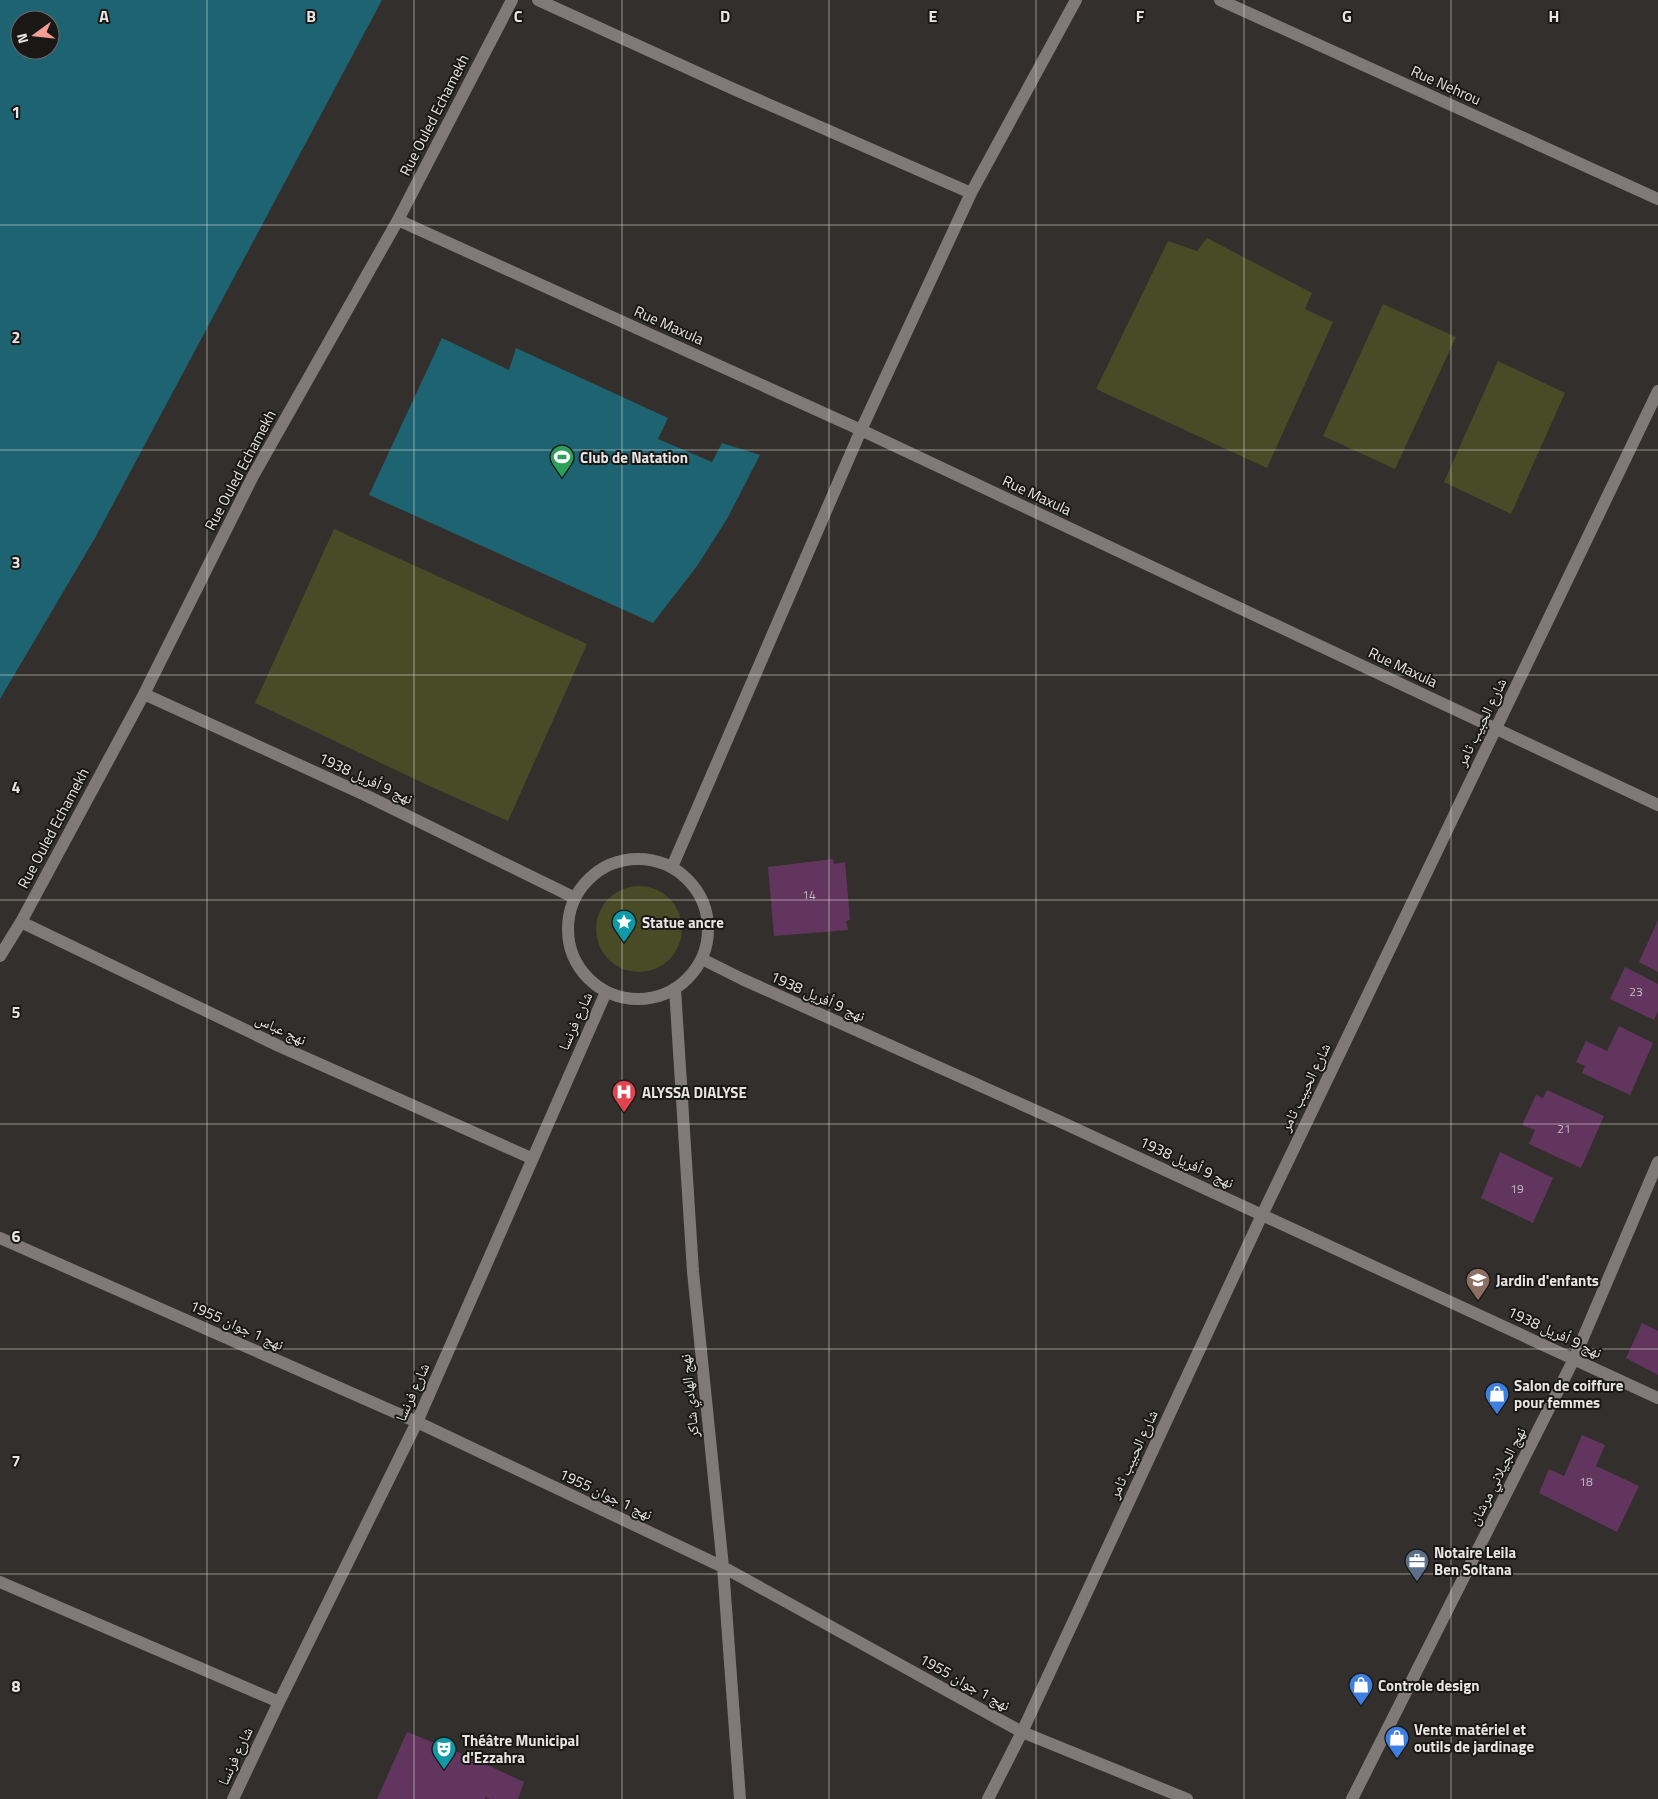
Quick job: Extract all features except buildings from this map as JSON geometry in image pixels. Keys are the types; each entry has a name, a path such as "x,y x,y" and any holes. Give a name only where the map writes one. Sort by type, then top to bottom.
{"street":[{"name":"Rue Ouled Echamekh","path":"0,956 21,922 144,694 253,476 398,220 512,0"},
{"path":"538,0 729,88 971,193"},
{"path":"672,867 861,430 971,193 1076,0"},
{"name":"Rue Nehrou","path":"1220,0 1658,200"},
{"name":"Rue Maxula","path":"398,220 861,430 1658,805"},
{"name":"شارع الحبيب ثامر","path":"988,1799 1022,1732 1262,1214 1658,391"},
{"name":"نهج 9 أفريل 1938","path":"144,694 365,795 573,897"},
{"path":"630,858 652,859 672,867 689,880 704,904 708,918 708,939 702,959 690,976 667,995 638,1000 619,997 606,992 588,978 577,963 570,946 568,928 573,897 591,876 609,864 630,858"},
{"name":"نهج عباس","path":"21,922 279,1046 531,1158"},
{"name":"نهج 9 أفريل 1938","path":"702,959 759,987 1262,1214 1658,1398"},
{"name":"نهج الهادي شاكر","path":"675,989 693,1272 723,1567 740,1799"},
{"name":"شارع فرنسا","path":"233,1799 417,1422 531,1158 606,992"},
{"name":"نهج الجيلاني مرشان","path":"1352,1799 1574,1359 1658,1162"},
{"name":"نهج 1 جوان 1955","path":"0,1238 417,1422 723,1567 1022,1732 1187,1799"},
{"path":"0,1582 279,1702"}],"green space":[{"path":"1207,238 1312,293 1305,309 1333,322 1267,468 1096,389 1168,241 1197,251"},
{"path":"1383,304 1456,337 1395,469 1323,436"},
{"path":"1498,361 1565,393 1511,514 1444,482"},
{"path":"334,529 587,644 508,821 425,784 255,703"},
{"path":"639,886 655,890 669,899 678,913 682,929 678,945 669,959 655,968 639,972 623,968 609,959 600,945 596,929 600,913 609,899 623,890"}],"water":[{"path":"0,0 382,0 95,538 0,699"},
{"name":"Club de Natation","path":"442,338 509,370 516,348 668,418 658,439 712,462 722,443 760,455 727,519 697,566 653,623 369,495"}],"place":[{"name":"Club de Natation","path":"562,478"},
{"name":"Statue ancre","path":"624,943"},
{"name":"ALYSSA DIALYSE","path":"624,1113"},
{"name":"Jardin d'enfants","path":"1478,1301"},
{"name":"Salon de coiffure pour femmes","path":"1497,1415"},
{"name":"Notaire Leila Ben Soltana","path":"1417,1582"},
{"name":"Controle design","path":"1361,1706"},
{"name":"Vente matériel et outils de jardinage","path":"1397,1759"},
{"name":"Théâtre Municipal d'Ezzahra","path":"444,1770"}]}
